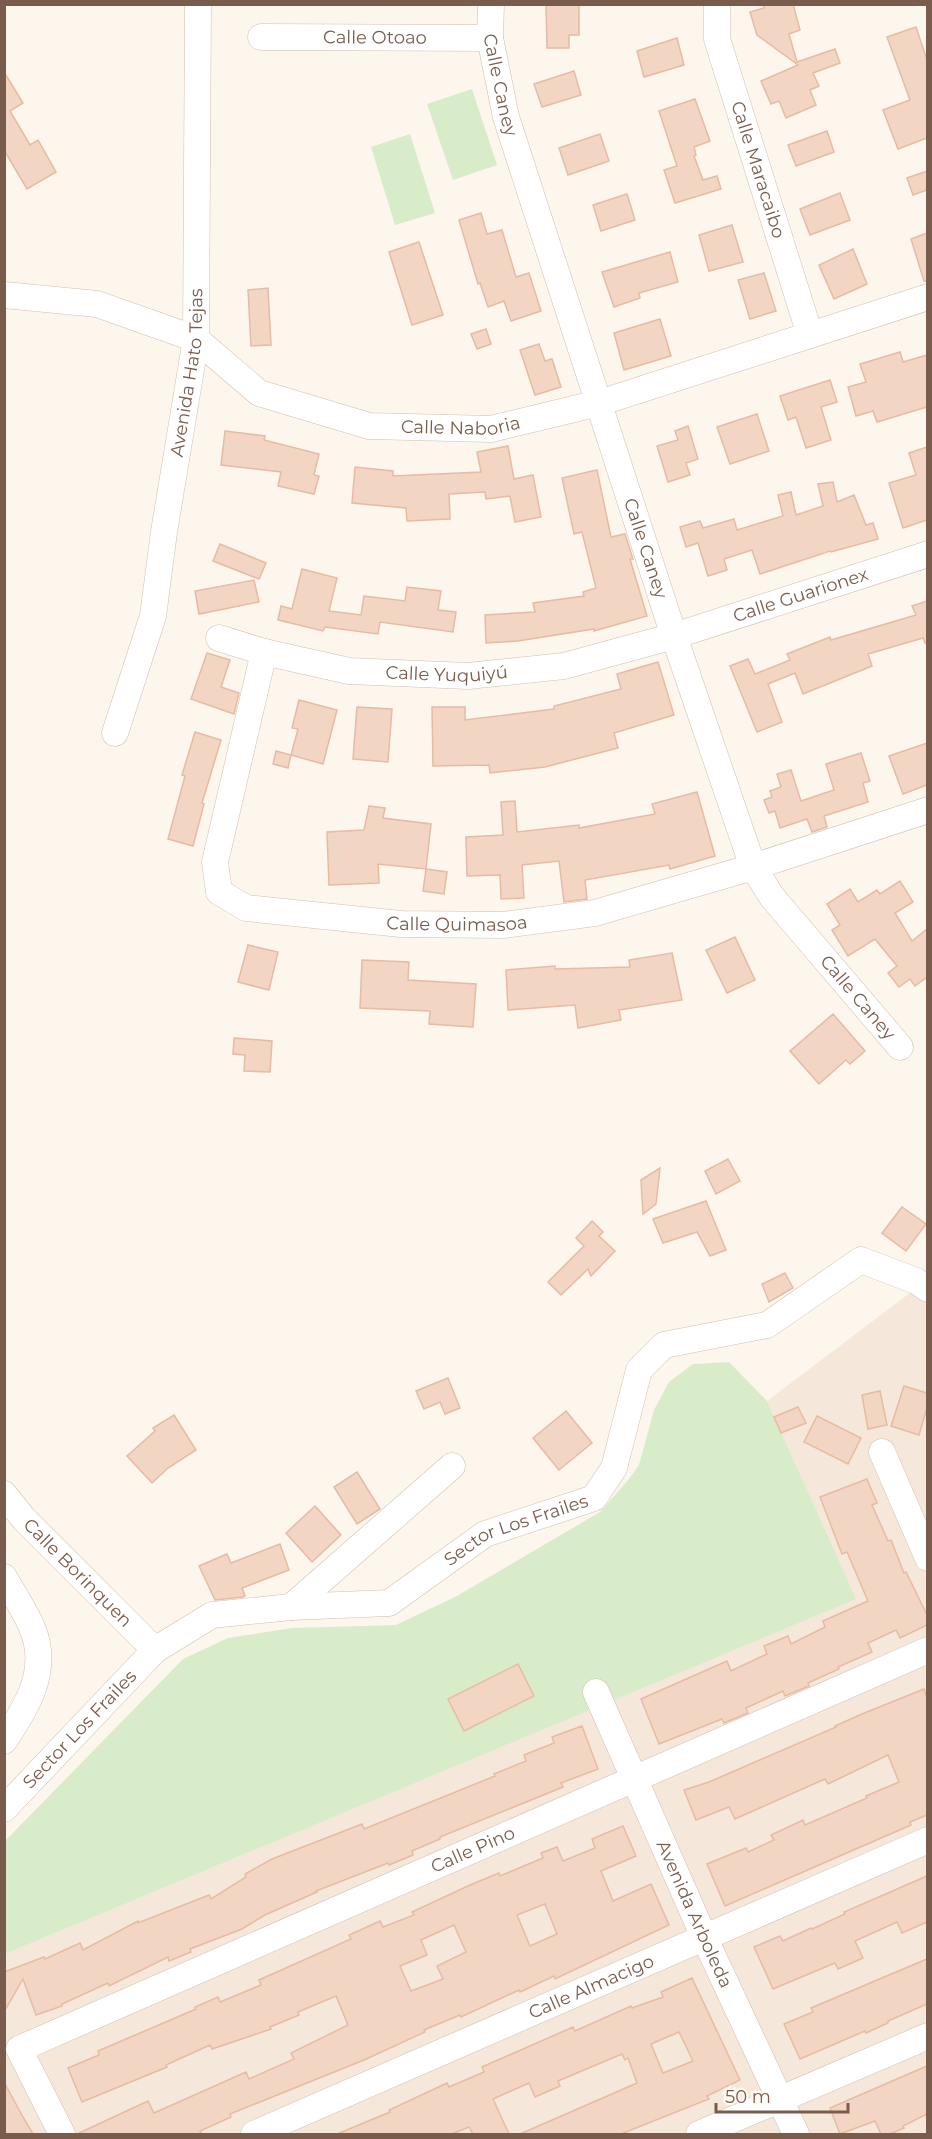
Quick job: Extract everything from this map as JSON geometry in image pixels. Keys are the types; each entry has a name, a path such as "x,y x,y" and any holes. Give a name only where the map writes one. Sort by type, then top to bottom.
{"street":[{"name":"Avenida Hato Tejas","path":"115,733 153,616 164,532 196,339 198,4"},
{"name":"Calle Caney","path":"491,4 490,38 506,117 674,636 753,867 771,897 900,1047"},
{"name":"Calle Maracaibo","path":"717,4 717,39 810,335"},
{"name":"Calle Otoao","path":"261,37 490,38"},
{"path":"4,280 5,295"},
{"name":"Calle Naboria","path":"5,295 97,304 196,339 259,393 369,426 490,429 599,403 927,297"},
{"name":"Calle Guarionex","path":"674,636 927,554"},
{"name":"Calle Yuquiyú","path":"219,638 264,652 349,671 468,676 564,666 674,636"},
{"name":"Calle Quimasoa","path":"264,652 215,862 219,892 246,908 401,924 503,925 595,914 753,867 927,810"},
{"name":"Sector Los Frailes","path":"4,1809 155,1650 212,1615 291,1607 389,1603 484,1534 594,1498 614,1468 639,1370 664,1346 767,1325 861,1260 922,1285"},
{"path":"882,1452 927,1558"},
{"path":"291,1607 452,1466"},
{"name":"Calle Borinquen","path":"4,1494 23,1518 155,1650"},
{"path":"4,1577 34,1631 40,1664 25,1710 4,1741"},
{"name":"Calle Pino","path":"62,2134 19,2049 927,1650"},
{"name":"Avenida Arboleda","path":"596,1692 796,2134"},
{"name":"Calle Almacigo","path":"254,2134 927,1840"},
{"path":"699,2134 927,2036"}],"shaded area":[{"path":"927,1280 927,2134 5,2134 5,1954 855,1599 767,1401"}],"green space":[{"path":"472,89 497,165 453,180 427,104"},
{"path":"410,134 435,213 395,225 371,147"},
{"path":"729,1362 767,1401 856,1599 5,1954 5,1841 183,1659 228,1638 292,1628 396,1625 457,1596 600,1512 639,1465 654,1410 669,1382 693,1364"}],"building":[{"path":"546,4 579,4 579,35 569,35 569,48 547,48"},
{"path":"763,4 793,4 800,30 789,34 797,62 835,49 840,63 813,73 819,86 810,90 816,105 786,118 779,101 771,104 761,81 798,65 757,35 750,12 764,8"},
{"path":"916,27 927,60 927,138 898,149 883,110 910,100 887,37"},
{"path":"677,38 684,65 644,77 637,51"},
{"path":"574,71 581,95 542,107 534,84"},
{"path":"4,72 23,103 10,111 30,145 38,140 56,172 27,189 4,150"},
{"path":"695,99 710,141 694,147 696,155 694,156 703,180 717,176 721,189 675,203 664,170 677,166 659,111"},
{"path":"827,131 834,152 796,166 788,145"},
{"path":"600,134 609,161 568,175 559,148"},
{"path":"927,171 927,190 913,195 907,178"},
{"path":"840,193 850,220 810,235 800,209"},
{"path":"627,194 635,220 601,231 593,205"},
{"path":"481,213 487,234 502,230 516,277 529,273 541,311 511,321 504,301 488,307 480,283 478,284 459,220"},
{"path":"732,225 743,262 709,271 699,235"},
{"path":"927,233 927,281 924,281 911,239"},
{"path":"419,242 443,315 412,325 389,252"},
{"path":"853,249 867,284 834,299 819,265"},
{"path":"670,252 678,282 639,293 640,298 614,307 602,272"},
{"path":"764,273 776,311 750,319 738,280"},
{"path":"268,288 271,345 251,346 248,290"},
{"path":"660,319 671,356 624,370 614,333"},
{"path":"486,329 491,344 477,349 471,334"},
{"path":"539,344 545,361 552,359 561,387 535,395 520,350"},
{"path":"900,352 903,362 927,355 927,407 877,422 873,411 856,416 848,387 866,382 860,364"},
{"path":"830,380 837,402 821,407 831,440 806,448 796,417 788,420 780,396"},
{"path":"757,414 769,451 730,464 717,427"},
{"path":"688,426 698,459 686,463 690,475 668,482 657,446 678,440 675,431"},
{"path":"225,431 265,436 264,440 319,454 314,475 319,476 314,494 278,486 281,472 221,465"},
{"path":"508,446 514,479 533,475 541,517 515,522 510,496 486,499 485,492 449,494 450,519 407,521 406,508 352,503 355,467 393,471 393,476 481,472 477,452"},
{"path":"927,447 927,520 903,528 889,483 916,475 909,453"},
{"path":"597,470 611,537 625,534 647,616 594,631 594,629 518,641 486,643 485,615 535,612 533,603 584,596 583,592 596,588 582,532 574,534 562,478"},
{"path":"833,482 837,502 854,495 866,525 873,523 878,539 830,551 760,574 752,550 724,559 727,570 708,576 698,543 686,547 680,527 700,521 703,528 734,519 737,530 783,516 778,495 791,492 796,515 823,506 818,484"},
{"path":"220,544 266,563 259,579 213,561"},
{"path":"302,569 337,578 329,611 361,615 364,596 405,601 407,587 441,591 438,610 456,612 453,632 380,622 378,634 325,627 323,631 278,620 281,606 292,609"},
{"path":"254,580 259,602 199,614 195,591"},
{"path":"927,601 927,643 923,638 868,654 872,666 803,694 795,673 768,684 782,722 757,732 730,666 748,659 755,674 790,660 787,654 830,637 831,640 916,615 912,606"},
{"path":"207,653 230,660 221,687 239,693 234,714 191,699"},
{"path":"658,662 674,715 614,733 618,748 545,767 490,773 489,765 433,766 432,707 465,707 465,720 554,709 554,706 621,689 617,674"},
{"path":"299,700 337,710 323,764 291,755 298,729 292,728"},
{"path":"357,707 392,709 388,762 353,759"},
{"path":"195,732 221,740 202,803 204,804 193,846 168,839 185,776 182,775"},
{"path":"927,743 927,785 903,794 889,756"},
{"path":"276,751 291,755 288,768 273,764"},
{"path":"861,753 870,781 863,783 868,802 824,816 827,827 812,832 807,819 780,828 775,811 769,813 764,800 772,797 770,791 781,787 777,774 791,770 801,801 834,790 826,764"},
{"path":"697,792 715,856 670,869 669,865 585,880 587,899 564,902 559,861 522,865 524,898 501,899 500,875 467,876 466,837 503,835 501,802 515,801 517,832 579,825 579,828 655,814 652,804"},
{"path":"369,806 385,808 383,818 431,824 426,869 378,864 379,883 329,885 327,832 364,830"},
{"path":"426,869 447,872 444,894 423,891"},
{"path":"900,881 913,902 895,913 912,941 927,929 927,977 915,986 910,979 899,987 888,973 897,966 875,939 848,956 832,930 840,925 827,904 850,889 858,902 877,890 880,894"},
{"path":"735,937 755,980 727,993 706,950"},
{"path":"248,945 278,952 269,990 238,982"},
{"path":"672,953 682,1000 619,1010 621,1020 578,1028 575,1005 508,1010 506,970 555,966 555,969 630,967 629,960"},
{"path":"362,960 409,962 408,980 476,984 473,1027 429,1024 430,1011 360,1008"},
{"path":"833,1014 865,1051 850,1064 846,1060 819,1084 790,1051"},
{"path":"234,1038 272,1041 270,1072 244,1071 245,1055 233,1054"},
{"path":"728,1159 740,1181 716,1194 705,1171"},
{"path":"660,1168 656,1204 643,1214 641,1180"},
{"path":"706,1201 726,1250 710,1256 697,1232 663,1243 653,1219"},
{"path":"902,1207 926,1224 906,1251 882,1233"},
{"path":"592,1221 603,1232 599,1236 615,1251 591,1276 588,1269 561,1295 548,1282 584,1246 576,1238"},
{"path":"785,1273 793,1288 769,1302 762,1284"},
{"path":"448,1378 460,1408 445,1414 440,1402 424,1409 416,1391"},
{"path":"904,1386 927,1393 927,1408 919,1435 891,1426"},
{"path":"880,1391 887,1425 868,1429 862,1395"},
{"path":"798,1407 806,1423 781,1433 774,1417"},
{"path":"566,1411 592,1443 559,1470 533,1438"},
{"path":"174,1415 196,1450 168,1468 152,1483 127,1456 155,1431 153,1428"},
{"path":"817,1416 861,1438 848,1464 804,1442"},
{"path":"357,1472 380,1509 357,1524 334,1487"},
{"path":"867,1479 877,1503 872,1505 927,1615 927,1625 900,1638 896,1630 868,1643 872,1652 808,1683 809,1686 785,1696 783,1691 746,1708 748,1713 724,1723 722,1719 659,1744 641,1699 727,1661 731,1671 767,1654 764,1646 788,1636 791,1644 825,1627 823,1621 868,1601 847,1552 842,1554 820,1497"},
{"path":"315,1506 341,1535 312,1562 286,1533"},
{"path":"280,1544 289,1570 242,1588 245,1596 243,1597 215,1600 199,1566 227,1554 231,1563"},
{"path":"518,1664 534,1696 464,1731 448,1699"},
{"path":"924,1689 927,1698 927,1815 910,1822 911,1825 725,1906 707,1864 746,1848 748,1852 774,1840 771,1835 803,1820 805,1825 899,1782 888,1755 828,1784 825,1779 735,1819 729,1807 696,1820 684,1790 709,1782"},
{"path":"582,1726 598,1769 561,1783 563,1787 440,1837 412,1851 413,1855 316,1891 265,1915 242,1929 190,1949 191,1952 169,1961 168,1957 109,1986 108,1983 62,2004 62,2006 36,2015 23,1979 4,2012 4,1972 44,1957 45,1959 80,1943 83,1950 138,1921 138,1923 209,1895 211,1899 246,1877 245,1874 272,1859 362,1824 364,1829 495,1776 494,1774 526,1761 524,1755 554,1743 552,1737"},
{"path":"623,1826 636,1856 601,1871 613,1901 651,1884 669,1925 555,1979 554,1976 520,1992 519,1990 461,2017 460,2015 424,2030 425,2032 364,2060 230,2114 231,2117 200,2131 202,2134 77,2134 148,2101 154,2113 246,2072 249,2079 294,2059 291,2053 348,2025 336,1996 298,2012 299,2015 270,2027 271,2029 212,2049 210,2045 166,2065 167,2067 82,2102 68,2068 99,2055 98,2051 196,2009 195,2007 218,1997 220,2002 261,1985 259,1980 351,1939 349,1935 380,1921 383,1927 414,1915 412,1912 470,1885 499,1873 500,1876 543,1858 541,1853 557,1847 563,1861 595,1848 592,1839","holes":["545,1904 557,1934 530,1946 517,1915","454,1925 466,1952 437,1966 443,1979 411,1991 400,1966 427,1955 421,1940"]},
{"path":"927,1876 927,1922 902,1933 897,1922 855,1941 863,1958 838,1969 835,1963 773,1989 754,1947 780,1936 783,1941"},
{"path":"927,1959 927,2004 866,2033 865,2031 800,2059 784,2024 813,2012 811,2008"},
{"path":"692,1978 740,2080 707,2096 709,2099 621,2134 520,2134 637,2083 628,2058 625,2060 622,2054 558,2081 560,2086 535,2097 529,2083 493,2099 509,2134 473,2134 469,2127 452,2134 337,2134 390,2112 389,2110 447,2083 449,2087 484,2072 482,2067 573,2027 575,2031 631,2006 632,2008 663,1997 661,1992","holes":["679,2032 693,2061 663,2073 651,2044"]},
{"path":"927,2066 927,2114 890,2134 881,2134 875,2121 840,2134 830,2108"},
{"path":"4,2082 23,2117 33,2134 4,2134"}]}
